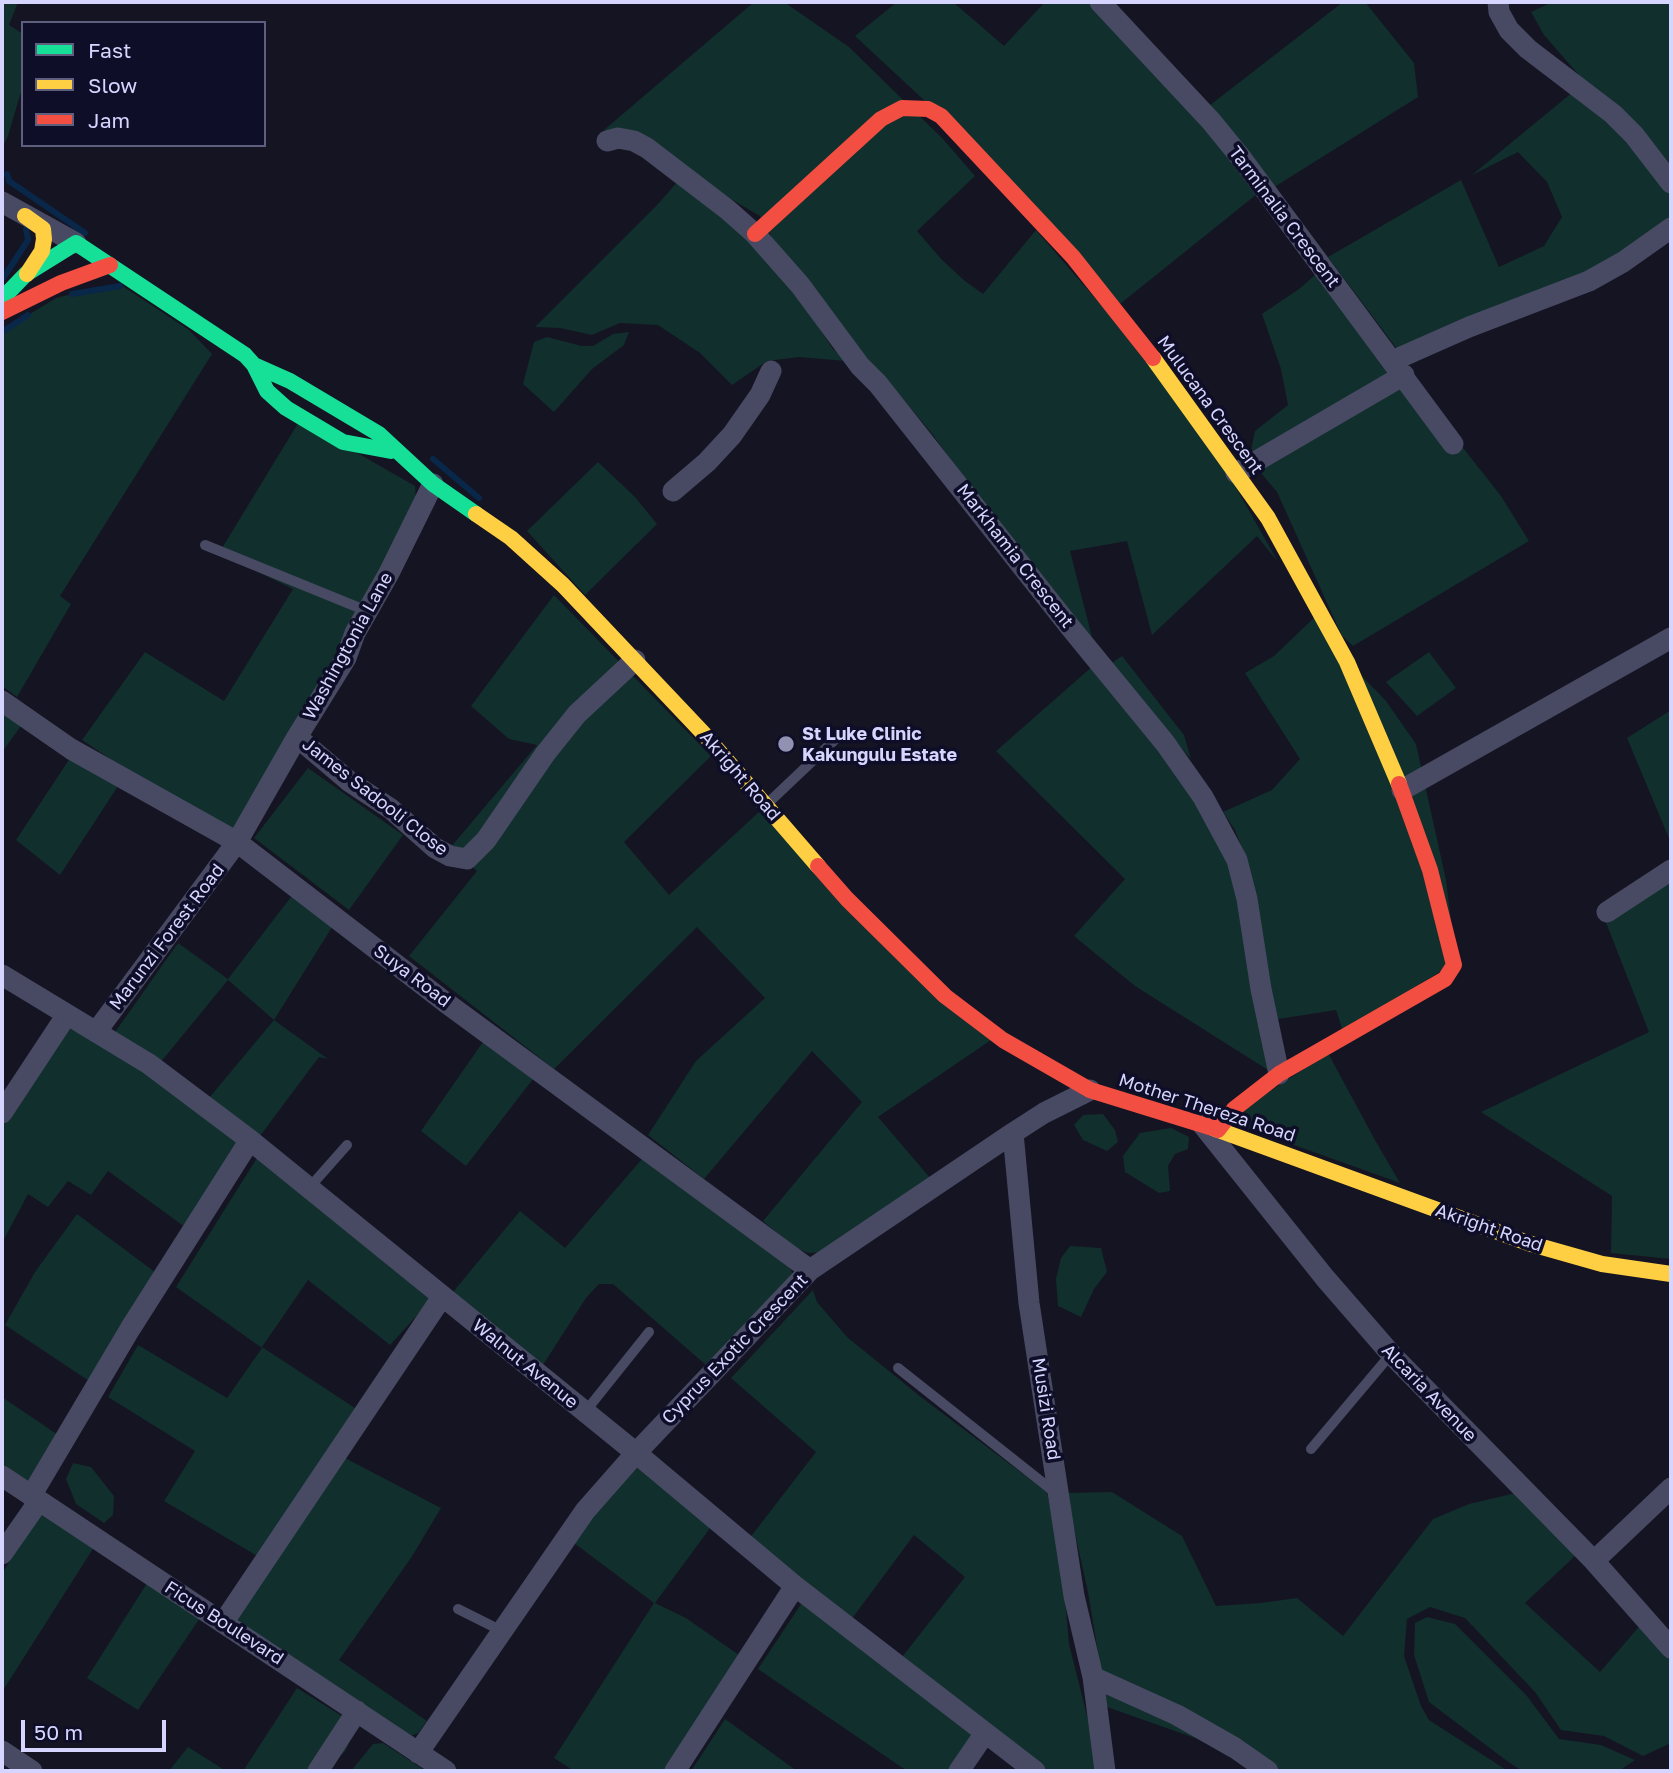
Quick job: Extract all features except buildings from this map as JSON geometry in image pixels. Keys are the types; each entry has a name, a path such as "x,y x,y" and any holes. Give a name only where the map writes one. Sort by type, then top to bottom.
{"street":[{"name":"Tarminalia Crescent","path":"1100,2 1211,121 1242,159 1453,444"},
{"path":"1498,2 1499,12 1509,30 1528,50 1613,114 1634,135 1671,183"},
{"name":"Mulucana Crescent","path":"755,234 881,119 902,108 928,109 941,116 1073,257 1171,381 1268,519 1347,662 1402,790 1430,870 1454,965 1445,979 1279,1074"},
{"name":"Markhamia Crescent","path":"607,141 626,139 647,148 755,234 800,285 860,366 878,384 1062,618 1165,743 1203,797 1237,860 1247,900 1261,989 1279,1074"},
{"path":"2,202 44,229 42,251 26,274 2,299"},
{"path":"25,216 76,243 245,355 254,365 267,391 286,408 343,442 396,452"},
{"path":"1236,473 1398,368 1469,327 1589,281 1623,262 1671,228"},
{"path":"26,274 76,243"},
{"path":"2,312 61,283 110,265"},
{"name":"Akright Road","path":"254,365 275,373 379,434 433,484 511,538 563,584 703,733 847,900 946,996 1003,1040 1090,1090"},
{"path":"673,491 707,462 732,435 760,395 771,371"},
{"name":"Washingtonia Lane","path":"237,842 346,658 367,611 433,484"},
{"path":"1402,790 1671,638"},
{"name":"James Sadooli Close","path":"297,737 351,782 391,809 436,848 450,856 467,859 486,840 545,754 577,714 635,660"},
{"name":"Suya Road","path":"2,701 71,749 237,842 445,1002 810,1270"},
{"name":"Marunzi Forest Road","path":"96,1032 237,842"},
{"path":"1607,912 1671,870"},
{"name":"Walnut Avenue","path":"2,975 149,1065 250,1140 636,1452 795,1586 1035,1771"},
{"path":"2,1114 66,1016"},
{"path":"1210,1127 1279,1074"},
{"path":"1013,1133 1044,1113 1090,1090"},
{"name":"Mother Thereza Road","path":"1090,1090 1210,1127 1312,1163"},
{"name":"Alcaria Avenue","path":"1210,1127 1325,1278 1391,1354 1594,1561 1671,1648"},
{"name":"Cyprus Exotic Crescent","path":"418,1753 585,1511 636,1452 810,1270 1013,1133"},
{"name":"Musizi Road","path":"1013,1133 1029,1303 1074,1596 1093,1677 1105,1771"},
{"path":"2,1554 130,1329 250,1140"},
{"name":"Akright Road","path":"1312,1163 1528,1243 1602,1264 1671,1274"},
{"path":"223,1623 442,1297"},
{"name":"Ficus Boulevard","path":"2,1476 446,1771"},
{"path":"1594,1561 1671,1488"},
{"path":"676,1771 795,1586"},
{"path":"1093,1677 1177,1716 1235,1748 1268,1771"},
{"path":"318,1771 357,1711"},
{"path":"959,1771 985,1733"},
{"path":"2,1751 32,1771"}],"lane":[{"path":"205,545 367,611"},
{"path":"765,806 843,732"},
{"path":"309,1188 347,1145"},
{"path":"585,1412 649,1332"},
{"path":"1311,1449 1391,1354"},
{"path":"898,1368 1059,1496"},
{"path":"458,1609 502,1631"}],"green space":[{"path":"2,2 18,2 9,25 21,33 21,92 2,148"},
{"path":"754,2 784,2 849,47 943,139 975,176 917,231 965,281 983,294 1036,230 1194,413 1278,562 1257,536 1152,635 1127,541 1070,551 1095,649 1003,532 933,435 888,381 842,345 781,254 760,216 707,185 638,135 604,130"},
{"path":"897,2 953,2 1004,46 1045,2 1092,2 1262,190 1120,304 940,115 855,36"},
{"path":"1343,2 1365,2 1414,63 1418,97 1276,186 1271,196 1205,109"},
{"path":"1552,2 1671,2 1671,222 1628,261 1409,365 1328,257 1461,180 1499,267 1544,246 1562,217 1547,182 1518,152 1472,175 1585,82 1544,35 1531,12"},
{"path":"678,181 717,203 801,301 833,349 846,361 799,357 767,361 732,385 700,353 658,325 620,323 592,335 560,328 535,327"},
{"path":"1322,269 1501,496 1529,541 1353,646 1342,636 1277,492 1249,459 1255,431 1288,405 1281,369 1262,314 1299,289"},
{"path":"121,285 189,330 212,354 60,596 71,604 17,697 2,686 2,331 56,298 100,287"},
{"path":"629,332 624,345 592,369 554,412 523,384 534,342 547,337 582,346 593,346 613,334"},
{"path":"300,420 415,486 416,499 296,747 234,835 161,793 82,740 145,652 224,701 293,589 219,553"},
{"path":"598,462 635,497 657,524 585,595 527,531"},
{"path":"554,595 711,756 624,842 669,895 760,811 991,1040 878,1117 932,1180 827,1252 808,1253 794,1247 763,1221 862,1102 812,1051 704,1179 648,1135 696,1061 765,998 697,927 554,1069 409,956 477,871 450,848 537,745 509,739 471,706"},
{"path":"1318,614 1334,647 1386,701 1416,744 1446,880 1456,962 1343,1031 1336,1010 1272,1020 1243,851 1235,830 1223,812 1272,790 1300,759 1245,673 1274,656"},
{"path":"1429,652 1456,688 1417,716 1386,682"},
{"path":"1122,656 1184,735 1191,759 1109,665"},
{"path":"1094,665 1190,776 1223,848 1241,902 1268,1070 1135,986 1074,936 1125,879 996,751"},
{"path":"2,708 24,722 2,752"},
{"path":"1671,710 1671,843 1627,738"},
{"path":"72,755 120,783 60,875 16,840"},
{"path":"308,768 403,835 349,910 254,838"},
{"path":"1671,874 1671,1259 1611,1253 1612,1196 1481,1112 1649,1032 1605,920"},
{"path":"294,893 334,924 274,1020 228,980 160,1063 113,1035 178,943 228,979"},
{"path":"274,1020 328,1059 319,1057 260,1136 209,1098"},
{"path":"71,1029 167,1083 245,1142 189,1230 108,1171 91,1195 68,1181 48,1207 28,1194 2,1243 2,1127 64,1032"},
{"path":"485,1039 533,1079 466,1166 421,1131"},
{"path":"1328,1053 1400,1183 1241,1126 1240,1111"},
{"path":"1103,1114 1115,1130 1118,1142 1107,1151 1083,1140 1074,1125 1083,1115"},
{"path":"1171,1128 1189,1137 1188,1149 1175,1154 1168,1166 1170,1191 1159,1193 1125,1172 1123,1156 1140,1133"},
{"path":"257,1158 431,1300 390,1345 308,1280 262,1347 355,1408 259,1557 164,1501 195,1451 108,1397 138,1345 227,1398 262,1348 176,1287"},
{"path":"642,1159 790,1268 796,1280 707,1366 613,1284 599,1284 586,1298 541,1368 453,1292 520,1211 565,1248"},
{"path":"77,1214 159,1275 92,1383 5,1325 35,1272"},
{"path":"1070,1246 1101,1248 1107,1272 1094,1289 1081,1317 1058,1306 1056,1279 1061,1258"},
{"path":"813,1290 817,1302 847,1337 1047,1492 1063,1575 1069,1644 1101,1771 1046,1771 989,1723 902,1657 965,1577 914,1535 851,1620 749,1539 816,1452 731,1378"},
{"path":"2,1397 61,1437 33,1480 28,1481 2,1465"},
{"path":"343,1457 441,1508 411,1558 339,1660 427,1721 418,1733 411,1736 239,1622 235,1613"},
{"path":"73,1463 91,1467 114,1496 113,1515 104,1523 76,1504 66,1479"},
{"path":"638,1464 713,1524 655,1603 686,1618 749,1662 670,1771 574,1771 554,1758 654,1603 570,1540"},
{"path":"1112,1492 1182,1536 1216,1606 1297,1598 1343,1636 1433,1519 1469,1504 1516,1493 1576,1555 1525,1603 1600,1672 1643,1622 1671,1657 1671,1743 1643,1756 1604,1736 1561,1730 1535,1692 1465,1618 1430,1607 1407,1619 1404,1656 1421,1706 1429,1720 1508,1771 1255,1771 1226,1749 1107,1707 1088,1592 1066,1493"},
{"path":"48,1513 96,1544 2,1692 2,1574 34,1519"},
{"path":"149,1580 202,1615 138,1710 87,1678"},
{"path":"803,1601 974,1737 953,1771 907,1771 758,1669"},
{"path":"1427,1617 1455,1624 1527,1696 1559,1739 1601,1745 1635,1760 1619,1771 1522,1771 1507,1761 1429,1702 1414,1655 1415,1623"},
{"path":"297,1688 350,1721 352,1735 346,1750 327,1771 243,1771"},
{"path":"725,1719 797,1771 691,1771"},
{"path":"383,1743 426,1771 351,1771 373,1744"},
{"path":"188,1747 226,1771 169,1771"}],"waterway":[{"path":"7,174 9,181 85,233"},
{"path":"4,277 28,240 26,229"},
{"path":"72,294 120,286"},
{"path":"2,332 28,315"},
{"path":"433,459 479,498"}],"traffic: fast":[{"path":"2,299 26,274 76,243 245,355 254,365 267,391 286,408 343,442 391,451"},
{"path":"254,365 290,381 379,434 433,484 476,514"}],"traffic: slow":[{"path":"25,216 43,229 44,239 42,251 27,274"},
{"path":"1153,358 1268,518 1347,662 1399,784"},
{"path":"476,514 511,538 563,585 703,733 818,866"},
{"path":"1213,1128 1528,1243 1602,1264 1671,1274"}],"traffic: jam":[{"path":"755,234 881,119 902,108 928,109 941,116 1073,257 1153,358"},
{"path":"2,312 61,283 110,265"},
{"path":"1218,1130 1234,1109 1279,1074 1445,979 1454,965 1430,870 1399,784"},
{"path":"818,866 847,899 945,996 1003,1040 1090,1090 1213,1128"}],"place":[{"name":"St Luke Clinic Kakungulu Estate","path":"786,744"}]}
